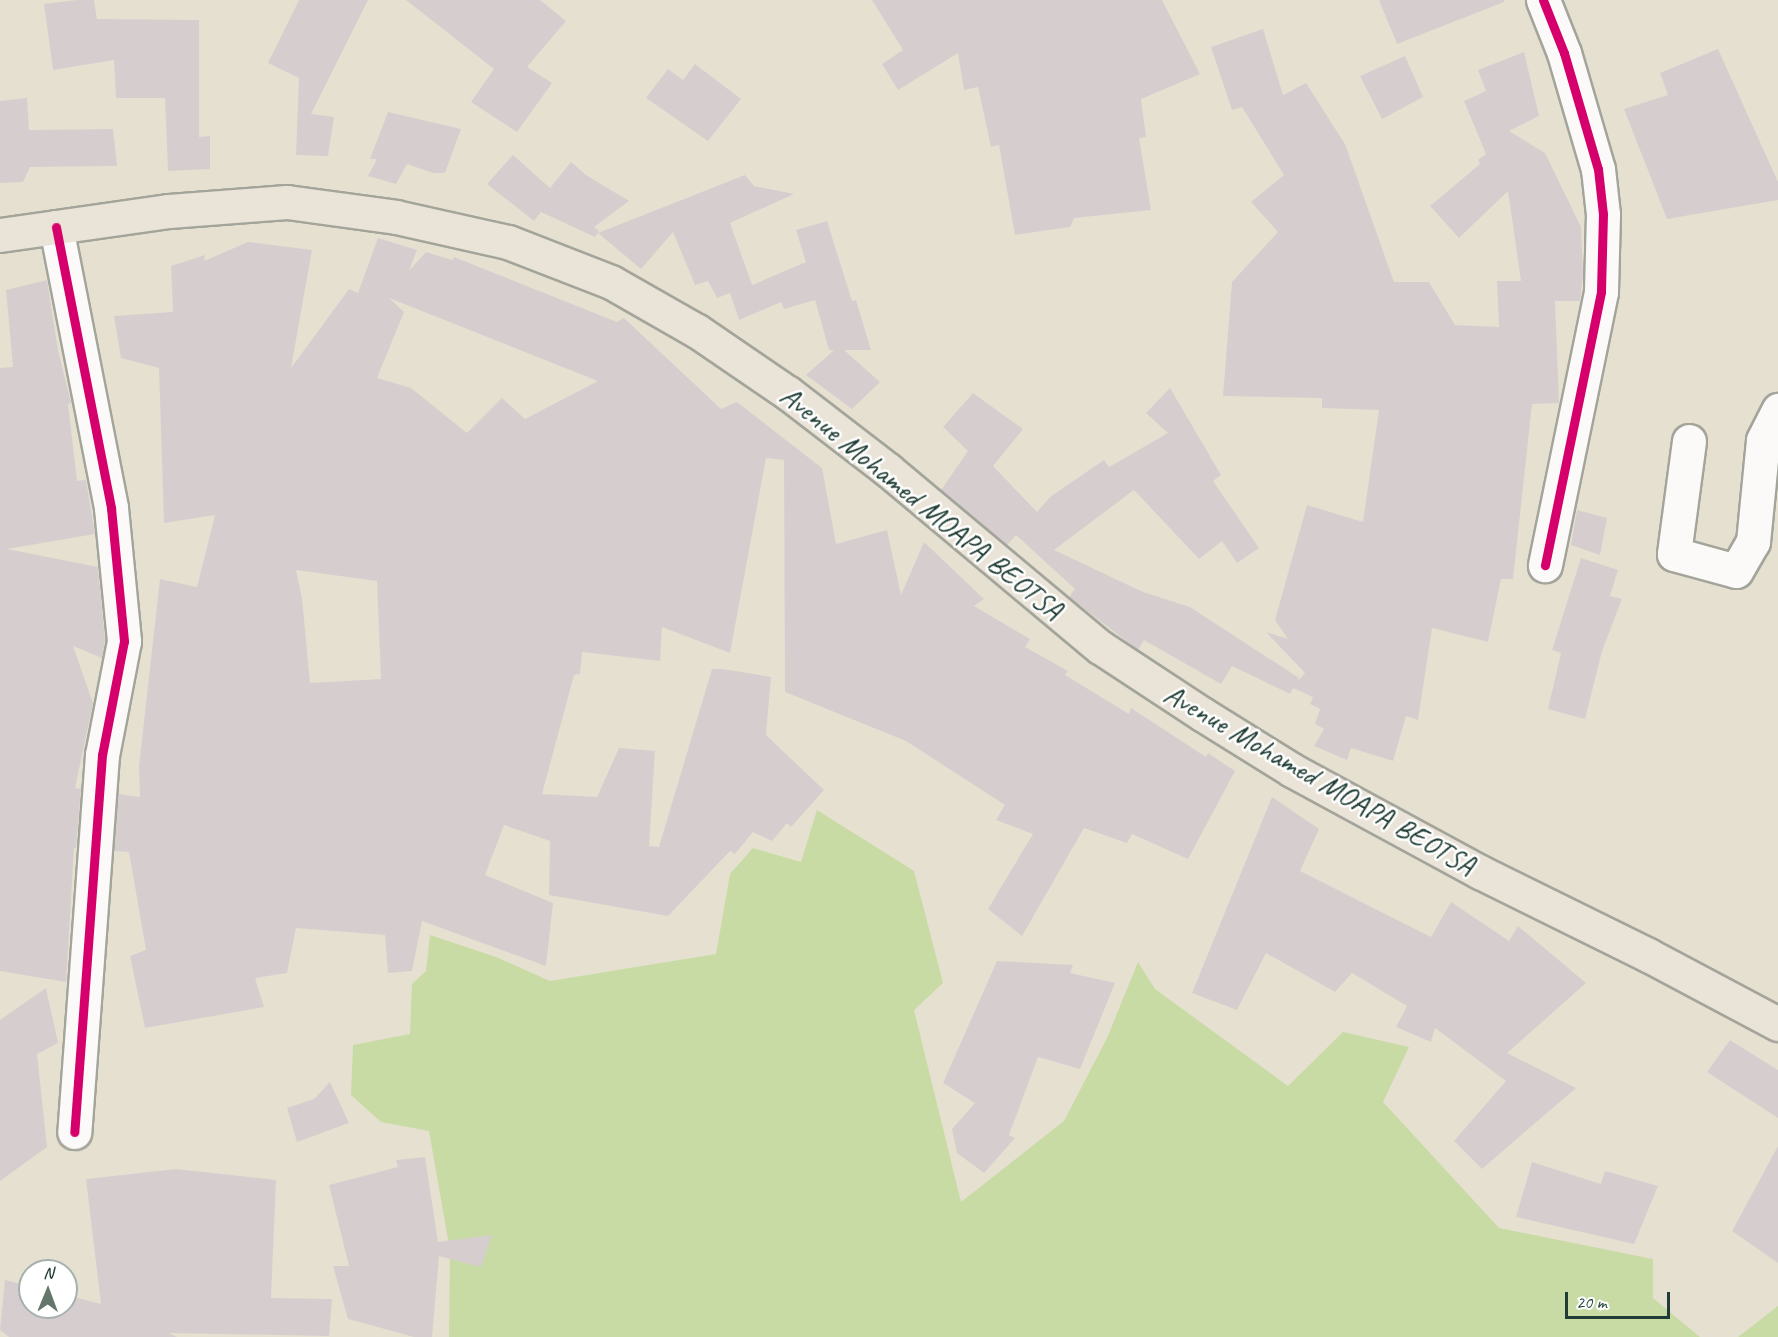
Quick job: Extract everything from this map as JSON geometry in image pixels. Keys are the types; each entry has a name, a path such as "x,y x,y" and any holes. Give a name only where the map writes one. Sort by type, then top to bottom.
{"main road":[{"name":"Avenue Mohamed MOAPA BEOTSA","path":"0,235 169,211 287,202 396,217 508,242 611,282 697,331 788,393 897,477 1100,647 1202,714 1292,770 1480,872 1648,955 1778,1024"}],"street":[{"path":"1543,0 1564,53 1598,169 1603,214 1601,292 1545,565"},
{"path":"56,227 111,508 124,641 102,755 74,1132"},
{"path":"1689,441 1674,554 1736,571 1753,542 1763,440 1778,410"}],"green space":[{"path":"817,810 914,871 943,983 914,1010 961,1202 1064,1121 1107,1038 1138,962 1155,989 1288,1086 1343,1032 1409,1047 1383,1102 1499,1228 1653,1259 1653,1298 1700,1337 449,1337 450,1251 429,1131 381,1122 351,1095 353,1045 410,1034 412,984 426,971 430,935 496,957 550,981 716,954 730,874 753,848 801,862"},
{"path":"1778,1306 1778,1337 1738,1337"}],"building":[{"path":"94,0 97,19 199,20 199,137 210,136 210,169 168,171 165,98 116,98 114,60 53,70 44,4"},
{"path":"299,0 368,0 311,114 334,117 328,156 296,155 299,78 268,63"},
{"path":"406,0 540,0 566,21 527,67 552,83 517,132 471,102 494,69"},
{"path":"872,0 1162,0 1200,74 1141,99 1146,137 1139,138 1151,210 1074,218 1070,227 1015,235 999,145 991,147 978,87 964,90 958,53 898,90 882,64 903,50"},
{"path":"1379,0 1504,0 1504,2 1397,44"},
{"path":"1263,29 1283,95 1306,83 1345,144 1394,282 1429,282 1455,325 1499,327 1497,281 1521,281 1508,191 1459,238 1430,206 1480,164 1478,160 1486,154 1464,101 1486,91 1478,70 1524,52 1539,116 1509,131 1545,153 1581,227 1583,274 1580,301 1555,301 1559,403 1532,404 1513,579 1501,579 1488,642 1432,628 1418,720 1406,716 1393,761 1351,748 1347,760 1314,746 1324,729 1315,724 1320,709 1310,704 1313,697 1293,688 1290,694 1232,666 1221,684 1144,640 1138,650 1069,597 1075,589 1016,535 1007,545 941,490 968,451 943,427 973,393 1023,429 993,466 1037,512 1050,497 1104,460 1109,467 1168,433 1146,413 1170,388 1221,475 1213,481 1259,548 1237,563 1222,541 1199,559 1134,490 1054,550 1143,592 1190,607 1299,678 1297,682 1305,673 1266,632 1288,639 1275,620 1307,505 1363,522 1379,410 1322,408 1322,398 1223,396 1232,282 1278,232 1251,202 1284,175 1242,107 1232,110 1211,47"},
{"path":"1718,49 1778,182 1778,200 1667,219 1624,109 1668,95 1660,73"},
{"path":"1405,56 1423,97 1382,119 1360,76"},
{"path":"695,64 741,99 708,141 646,98 668,69 683,80"},
{"path":"27,98 29,130 113,129 117,166 30,167 23,182 0,183 0,101"},
{"path":"388,112 461,129 445,173 433,173 407,164 396,184 368,176 377,159 370,159"},
{"path":"513,155 550,188 571,162 586,175 629,201 594,227 599,231 595,237 541,212 534,221 487,184"},
{"path":"745,175 754,186 794,194 730,223 752,285 806,262 796,230 827,221 852,301 856,300 871,350 844,350 880,382 852,409 806,375 834,350 829,350 815,300 784,309 781,302 739,320 730,293 717,298 708,281 695,285 673,232 641,269 598,233"},
{"path":"378,238 417,250 409,271 426,252 452,260 454,257 617,322 624,318 721,409 737,402 822,468 836,544 887,530 901,595 924,542 984,599 974,606 1030,639 1025,647 1068,671 1065,675 1129,714 1131,708 1206,757 1208,753 1235,771 1188,859 1132,834 1127,843 1084,828 1022,936 988,909 1033,834 996,820 1005,805 906,741 785,692 784,460 766,458 730,653 662,627 660,661 582,652 580,674 574,675 542,794 597,797 619,748 655,751 649,846 659,847 712,669 723,669 771,677 766,735 824,790 791,827 787,823 772,841 753,832 735,854 730,851 668,916 549,895 550,841 504,825 485,875 553,903 546,966 422,921 412,971 388,973 385,935 296,928 287,973 255,978 264,1007 145,1028 130,956 146,950 129,852 114,851 118,794 140,797 139,766 160,579 197,587 215,515 164,523 159,368 121,358 114,316 173,312 171,266 205,255 204,261 248,242 312,250 291,368 349,289 358,293","holes":["389,298 560,366 598,381 525,419 502,398 467,433 411,388 377,378 404,312","296,570 377,581 381,679 310,683 302,598"]},
{"path":"47,280 58,350 71,403 68,404 77,481 86,480 95,534 7,549 98,567 105,640 102,658 73,646 93,703 75,788 81,789 76,848 74,848 66,982 0,971 0,368 13,367 6,290"},
{"path":"1577,510 1607,518 1600,555 1571,545"},
{"path":"1581,558 1618,570 1610,596 1622,599 1602,651 1585,719 1548,709 1561,653 1552,650"},
{"path":"1272,797 1319,829 1300,871 1431,937 1451,902 1509,941 1518,926 1586,983 1507,1053 1576,1088 1482,1169 1454,1141 1506,1081 1435,1028 1431,1042 1396,1027 1407,1006 1352,973 1335,992 1266,953 1237,1010 1192,993"},
{"path":"997,961 1073,965 1070,973 1115,983 1080,1069 1038,1057 1009,1135 1015,1138 984,1173 957,1153 952,1129 975,1103 943,1083"},
{"path":"46,988 58,1043 37,1054 47,1147 0,1181 0,1020"},
{"path":"1730,1040 1778,1070 1778,1118 1707,1072"},
{"path":"330,1082 349,1123 297,1142 287,1108 314,1099"},
{"path":"1778,1146 1778,1263 1732,1231"},
{"path":"425,1157 438,1242 492,1235 481,1267 439,1256 432,1337 414,1337 348,1319 333,1266 349,1266 329,1185 398,1167 396,1160"},
{"path":"1532,1162 1601,1184 1605,1171 1658,1186 1634,1244 1516,1217"},
{"path":"176,1169 276,1180 271,1298 332,1299 329,1336 169,1333 177,1337 9,1337 0,1330 5,1280 18,1283 18,1319 78,1319 78,1298 101,1304 86,1179"}],"cycle path":[{"path":"1543,0 1564,53 1598,169 1603,214 1601,292 1545,565"},
{"path":"56,227 111,508 124,641 102,755 74,1132"}]}
